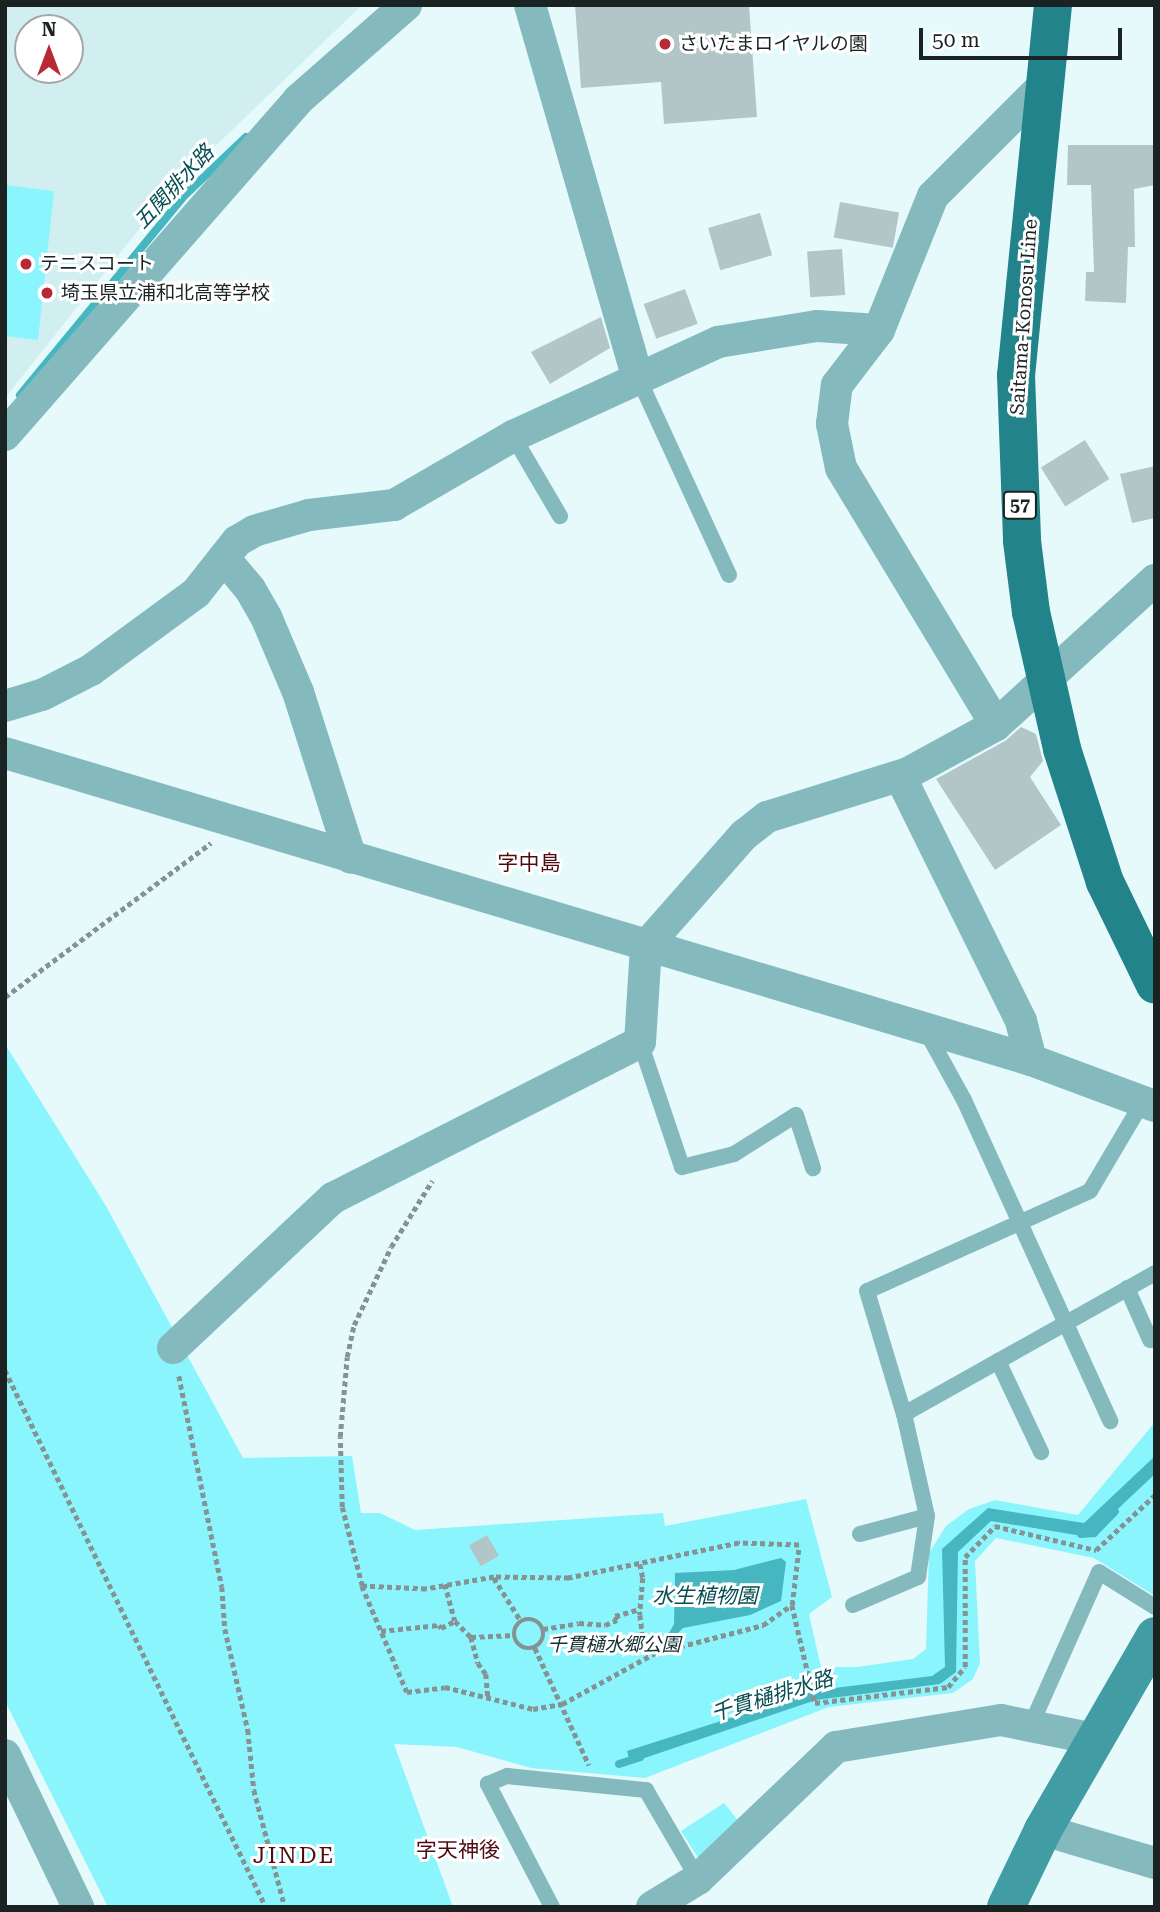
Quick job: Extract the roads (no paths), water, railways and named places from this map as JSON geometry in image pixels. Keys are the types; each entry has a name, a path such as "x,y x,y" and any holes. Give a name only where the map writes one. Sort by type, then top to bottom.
{"main road":[{"name":"Saitama-Konosu Line","path":"1053,5 1016,375 1022,541 1044,679 1105,882 1155,985"}],"street":[{"path":"5,435 298,100 406,5"},
{"path":"530,5 637,375"},
{"path":"996,724 841,468 832,424 837,385 879,330 933,196 1045,83"},
{"path":"5,706 42,695 91,670 196,593 237,541 279,521 394,505 513,436 637,375 718,342 817,326 879,330"},
{"path":"224,558 250,589 272,631 298,692 351,858"},
{"path":"173,1348 333,1198 640,1042 646,946 744,835 767,817 900,776 996,724 1155,580"},
{"path":"5,730 38,765"},
{"path":"5,753 1031,1060 1149,1104"},
{"path":"900,776 1021,1021 1031,1060"},
{"path":"1006,1907 1094,1739 1155,1636"},
{"path":"652,1907 698,1879 836,1747 1001,1720 1094,1739"},
{"path":"5,1755 78,1907"},
{"path":"1044,1830 1155,1863"}],"lane":[{"path":"637,375 729,575"},
{"path":"513,436 561,516"},
{"path":"924,1028 964,1100 1019,1223 1068,1322 1110,1421"},
{"path":"640,1042 682,1167 734,1154 796,1115 813,1168"},
{"path":"853,1605 918,1577 927,1516 904,1414 867,1292 1090,1191 1149,1104"},
{"path":"904,1414 1155,1273"},
{"path":"1127,1288 1150,1340"},
{"path":"998,1361 1041,1452"},
{"path":"860,1534 927,1516"},
{"path":"1031,1725 1099,1572 1155,1607"},
{"path":"552,1907 488,1784 507,1776 646,1790 698,1879"}],"water":[{"path":"1155,1456 1155,1474 1088,1537 991,1521 958,1552 956,1672 940,1684 816,1700 630,1763 627,1751 818,1690 932,1676 945,1667 942,1549 988,1508 1084,1523"},
{"name":"水生植物園","path":"781,1558 786,1562 781,1601 750,1615 683,1628 667,1644 664,1642 674,1624 675,1573 734,1570"}],"waterway":[{"name":"五関排水路","path":"20,395 185,195 246,137"},
{"name":"千貫樋排水路","path":"1081,1534 1094,1533 1115,1511"},
{"name":"千貫樋排水路","path":"619,1764 640,1757"}],"place":[{"name":"さいたまロイヤルの園","path":"665,44"},
{"name":"テニスコート","path":"26,264"},
{"name":"埼玉県立浦和北高等学校","path":"47,293"}],"district":[{"name":"字中島","path":"529,863"},
{"name":"字天神後","path":"458,1850"},
{"name":"JINDE","path":"294,1856"}],"park label":[{"name":"千貫樋水郷公園","path":"614,1645"}]}
